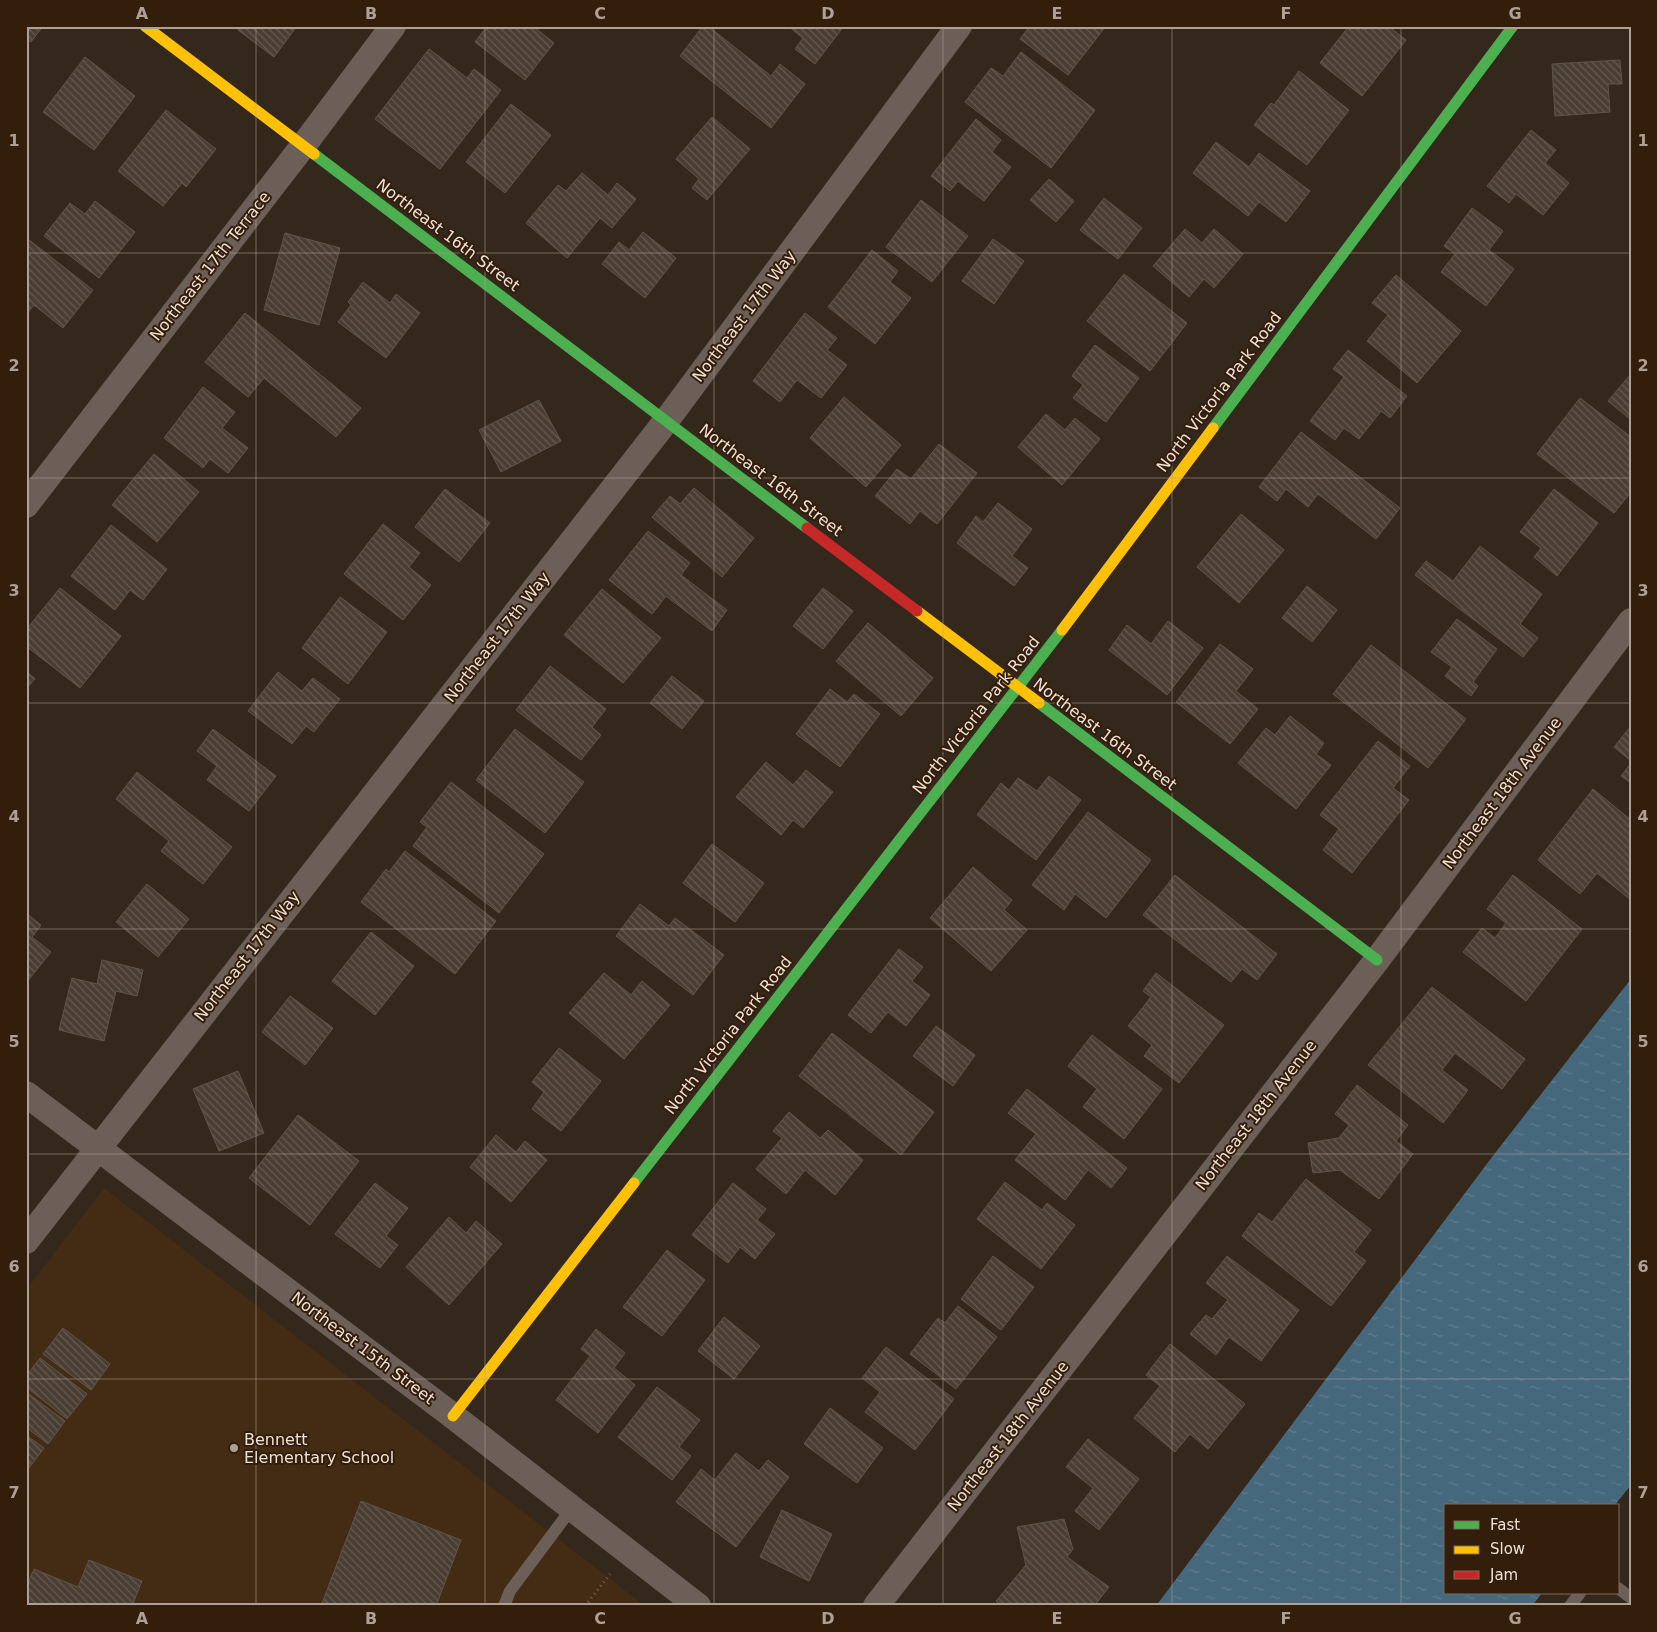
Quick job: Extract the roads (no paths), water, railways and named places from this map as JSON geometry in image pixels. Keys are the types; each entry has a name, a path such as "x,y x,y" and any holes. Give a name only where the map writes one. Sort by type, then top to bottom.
{"street":[{"name":"Northeast 16th Street","path":"145,26 1377,960"},
{"name":"Northeast 17th Terrace","path":"26,505 303,146 393,26"},
{"name":"Northeast 17th Way","path":"26,1242 98,1147 666,421 959,26"},
{"name":"North Victoria Park Road","path":"453,1416 1018,688 1513,26"},
{"name":"Northeast 18th Avenue","path":"876,1606 1377,960 1631,621"},
{"name":"Northeast 15th Street","path":"26,1094 453,1416 698,1606"}],"lane":[{"path":"504,1606 510,1591 572,1508"},
{"path":"1620,1590 1631,1598"},
{"path":"1570,1606 1579,1594"}],"water":[{"path":"1631,979 1631,1485 1616,1504 1444,1504 1444,1594 1541,1594 1532,1606 1156,1606 1492,1157"}],"place":[{"name":"Bennett Elementary School","path":"234,1448"}]}
